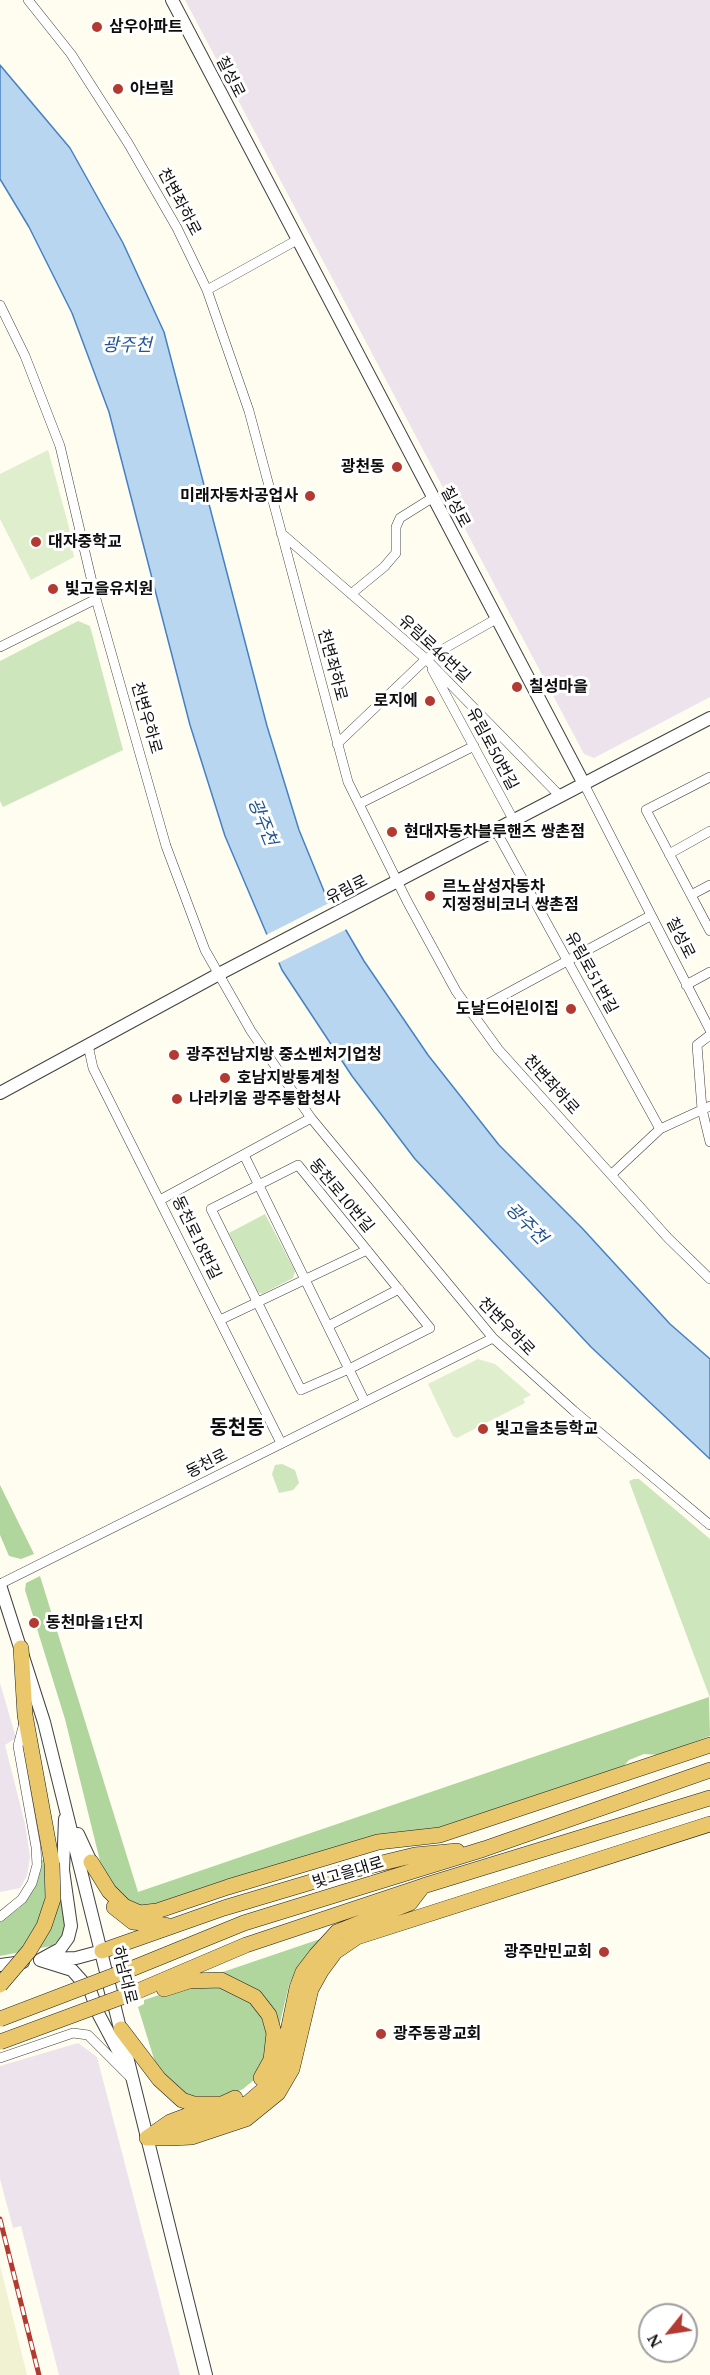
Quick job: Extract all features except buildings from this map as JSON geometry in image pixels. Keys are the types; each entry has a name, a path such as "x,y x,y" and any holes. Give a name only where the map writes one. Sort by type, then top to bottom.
{"highway":[{"path":"0,1985 29,1951 44,1926 52,1899 52,1863 26,1715 21,1648"},
{"path":"91,1862 110,1891 124,1906 140,1913 157,1911 378,1842 440,1835 710,1745"},
{"name":"빛고을대로","path":"0,2019 131,1970 244,1923 484,1849 710,1770"},
{"path":"0,2042 138,1991 246,1945 423,1886 710,1798"},
{"path":"147,2138 192,2137 246,2119 278,2093 292,2069 311,1989 335,1953 357,1937 710,1824"},
{"path":"102,1951 175,1924 345,1872 415,1855 484,1849"},
{"path":"91,1862 103,1891 127,1919 134,1922 175,1924"},
{"path":"171,2138 188,2124 248,2103 263,2090 281,2065 297,1988 303,1972 316,1955 337,1932 410,1903 423,1886"},
{"path":"138,1991 154,1991 189,1981 221,1980 255,1997 269,2016 274,2033 271,2060 258,2082 222,2104 170,2122 147,2138"},
{"path":"121,2029 159,2079 182,2100 194,2104 222,2104"}],"street":[{"name":"천변좌하로","path":"28,0 42,14 128,143 177,228 207,290 249,411 348,782 393,886 456,991 498,1050 668,1238 710,1279"},
{"path":"38,0 42,14"},
{"name":"칠성로","path":"172,0 584,784 710,1030"},
{"path":"207,290 297,240"},
{"name":"천변우하로","path":"0,305 34,375 60,446 96,598 166,846 191,914 219,975 251,1031 312,1118 493,1338 574,1411 710,1525"},
{"path":"351,594 384,567 396,553 396,527 400,518 432,498"},
{"name":"유림로46번길","path":"281,532 426,659 560,796"},
{"path":"0,647 96,598"},
{"path":"337,744 426,659 496,619"},
{"name":"유림로50번길","path":"426,659 514,821"},
{"name":"유림로","path":"0,1093 233,967 393,886 710,718"},
{"path":"359,804 474,746"},
{"path":"710,777 646,810 710,931"},
{"name":"유림로51번길","path":"496,831 660,1129"},
{"path":"669,854 710,831"},
{"path":"691,895 710,885"},
{"path":"471,1013 651,916"},
{"path":"686,985 710,972"},
{"path":"710,1035 697,1045 710,1142"},
{"name":"동천로18번길","path":"88,1045 93,1068 281,1443"},
{"path":"612,1174 660,1129 706,1108"},
{"path":"160,1200 312,1118"},
{"path":"244,1155 365,1402"},
{"name":"동천로10번길","path":"298,1165 430,1328 349,1369 301,1390 211,1209 259,1184 298,1165"},
{"name":"동천로10번길","path":"220,1320 367,1250"},
{"path":"328,1326 399,1289"},
{"name":"동천로","path":"0,1585 493,1338"},
{"name":"하남대로","path":"0,1585 21,1648 66,1806 206,2375"},
{"path":"0,1917 22,1899 32,1883 37,1865 36,1847 18,1746 26,1715"},
{"path":"66,1806 91,1862"},
{"path":"40,1960 60,1949 68,1938 71,1926 63,1870 66,1806"},
{"path":"0,1965 76,1958 102,1951"},
{"path":"40,1960 72,1970 90,1990 99,2015 133,2080"},
{"path":"0,2058 74,2033 88,2035 133,2080"}],"shaded area":[{"path":"185,0 710,0 710,697 594,758 584,754"},
{"path":"0,1683 16,1738 5,1745 25,1824 30,1857 27,1876 20,1888 0,1892"},
{"path":"78,2043 97,2057 180,2375 59,2375 21,2226 13,2228 0,2179 0,2066"}],"green space":[{"path":"48,450 69,527 74,557 31,580 0,519 0,474"},
{"path":"78,621 90,626 123,750 3,807 0,801 0,661"},
{"path":"265,1214 295,1271 293,1278 262,1294 258,1292 229,1233"},
{"path":"478,1359 495,1364 531,1395 523,1399 525,1403 457,1438 453,1436 428,1384"},
{"path":"282,1464 295,1470 299,1483 293,1490 279,1493 272,1474 275,1465"},
{"path":"639,1479 710,1539 710,1698 629,1481"},
{"path":"0,1485 34,1554 21,1559 9,1556 0,1535"},
{"path":"40,1576 138,1892 709,1697 710,1736 659,1755 644,1754 629,1760 622,1768 438,1832 155,1908 140,1907 129,1903 115,1889 100,1861 65,1719 25,1590 26,1583"},
{"path":"39,1860 46,1860 58,1886 66,1925 64,1937 51,1946 0,1956 0,1922 19,1908 30,1891"},
{"path":"326,1937 299,1966 289,1985 279,2027 271,2014 214,1975"},
{"path":"220,1984 252,2000 265,2017 270,2046 255,2079 243,2089 221,2099 184,2096 164,2077 154,2059 138,2007 144,2004 144,2000 189,1985"},
{"path":"0,2265 27,2375 0,2375"}],"water":[{"name":"광주천","path":"0,65 70,148 123,243 164,332 267,726 299,830 326,896 364,961 428,1055 499,1145 582,1228 670,1324 710,1359 710,1459 591,1347 415,1159 352,1076 282,970 225,836 190,725 109,412 72,313 29,227 0,179"}],"pier":[{"path":"333,901 349,928 276,964 264,936"}],"railway":[{"path":"0,2219 39,2375"}],"place":[{"name":"삼우아파트","path":"97,27"},
{"name":"아브릴","path":"118,89"},
{"name":"광천동","path":"397,467"},
{"name":"미래자동차공업사","path":"310,496"},
{"name":"대자중학교","path":"36,542"},
{"name":"빛고을유치원","path":"53,589"},
{"name":"칠성마을","path":"517,687"},
{"name":"로지에","path":"430,701"},
{"name":"현대자동차블루핸즈 쌍촌점","path":"392,832"},
{"name":"르노삼성자동차 지정정비코너 쌍촌점","path":"430,896"},
{"name":"도날드어린이집","path":"571,1009"},
{"name":"광주전남지방 중소벤처기업청","path":"174,1055"},
{"name":"호남지방통계청","path":"225,1078"},
{"name":"나라키움 광주통합청사","path":"177,1099"},
{"name":"빛고을초등학교","path":"483,1429"},
{"name":"동천마을1단지","path":"34,1623"},
{"name":"광주만민교회","path":"604,1952"},
{"name":"광주동광교회","path":"381,2034"}],"district":[{"name":"동천동","path":"237,1428"}]}
